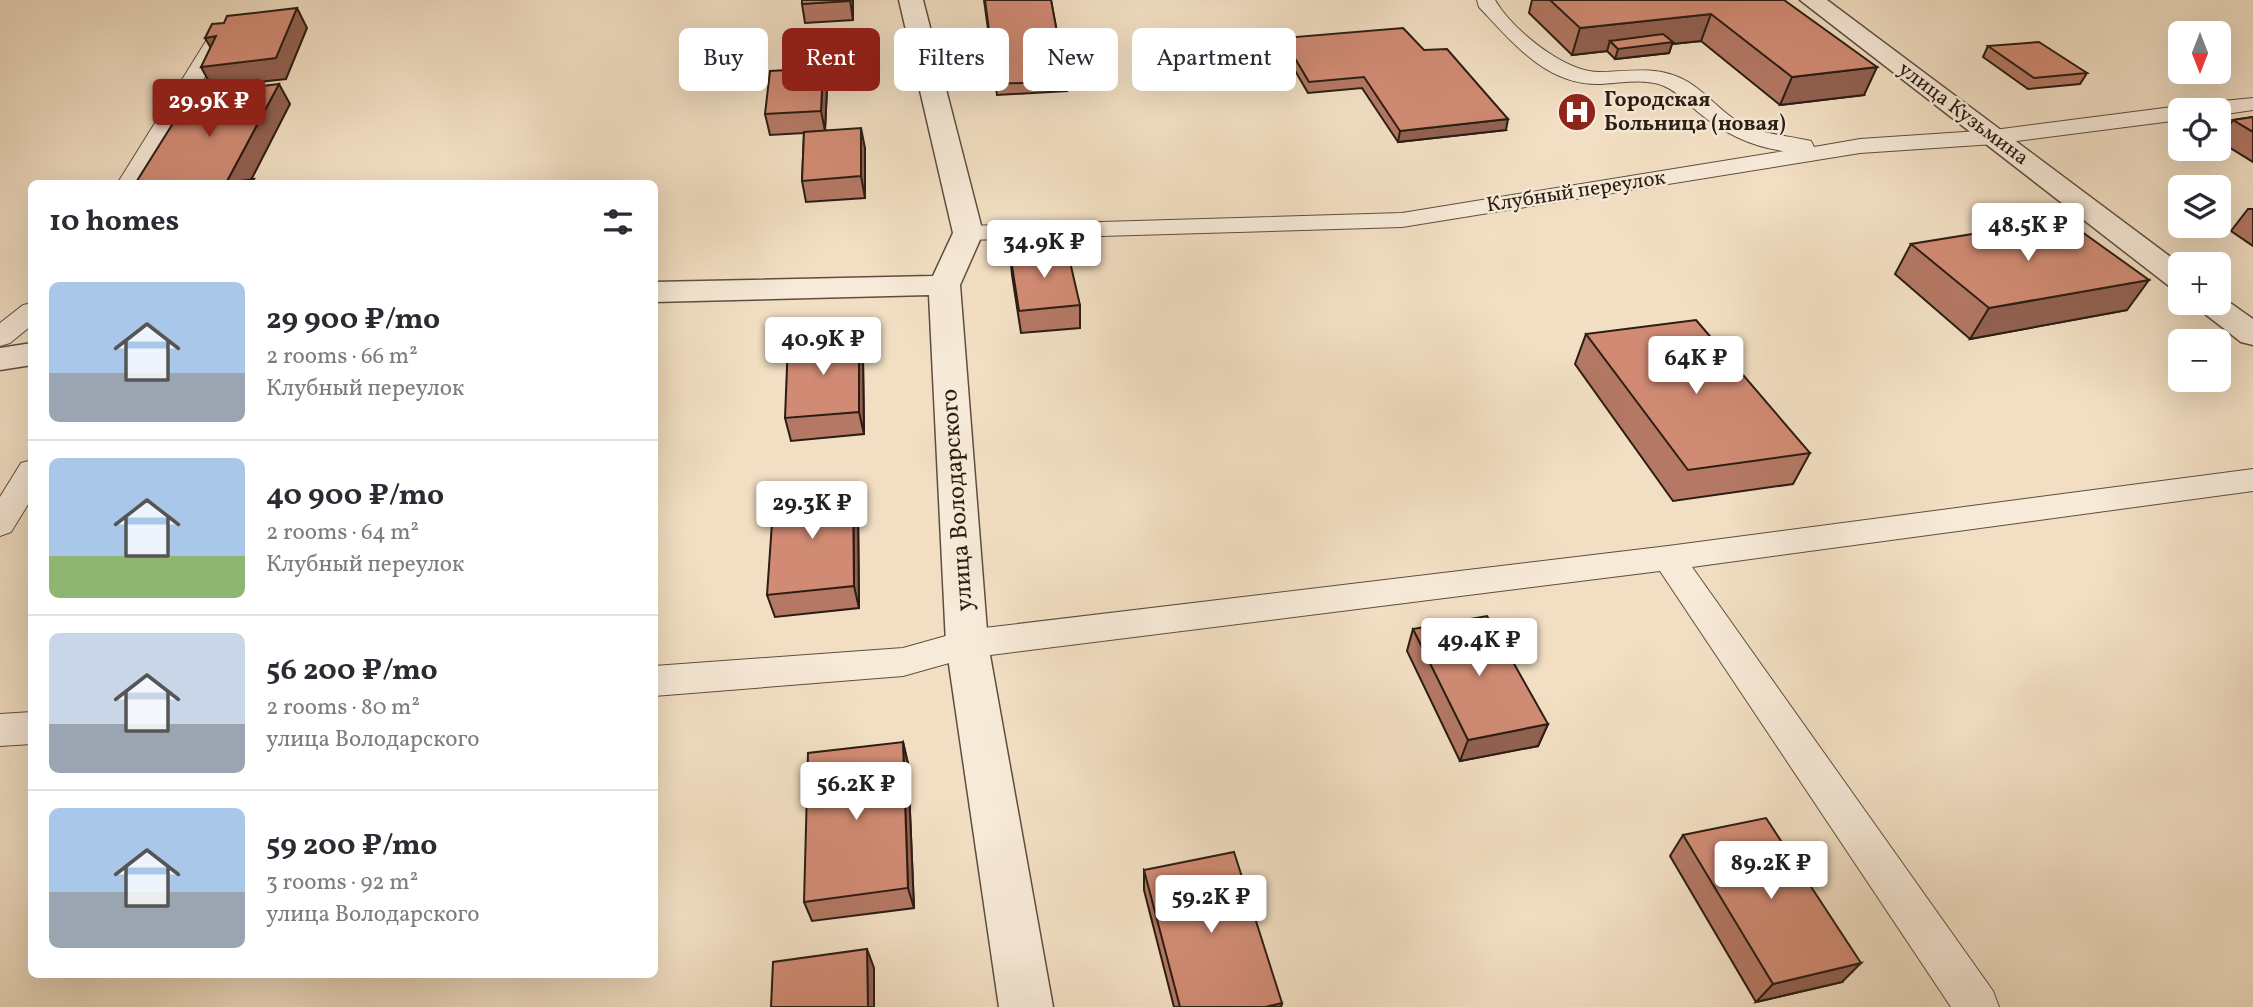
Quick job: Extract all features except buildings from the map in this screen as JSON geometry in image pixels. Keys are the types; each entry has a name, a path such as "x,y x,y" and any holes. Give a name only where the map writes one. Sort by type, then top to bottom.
{"street":[{"path":"911,0 968,233"},
{"name":"улица Кузьмина","path":"1812,0 2168,270"},
{"name":"улица Володарского","path":"968,233 944,285 967,644 1026,1007"},
{"path":"658,292 944,285"},
{"path":"2227,315 2253,335"},
{"path":"0,359 28,355"}],"lane":[{"path":"1486,0 1486,4 1541,57 1564,72 1597,78 1636,74 1674,82 1737,131 1767,142 1795,146 1860,146"},
{"path":"131,180 221,33"},
{"path":"2231,107 2253,104"},
{"name":"Клубный переулок","path":"968,233 1402,220 1860,146 1994,137 2168,115"},
{"path":"0,337 28,314"},
{"path":"0,524 28,478"},
{"path":"658,681 903,662 967,644 1668,558 2253,480"},
{"path":"1668,558 1977,1007"},
{"path":"0,730 28,728"}],"place":[{"name":"Городская Больница (новая)","path":"1577,112"}]}
